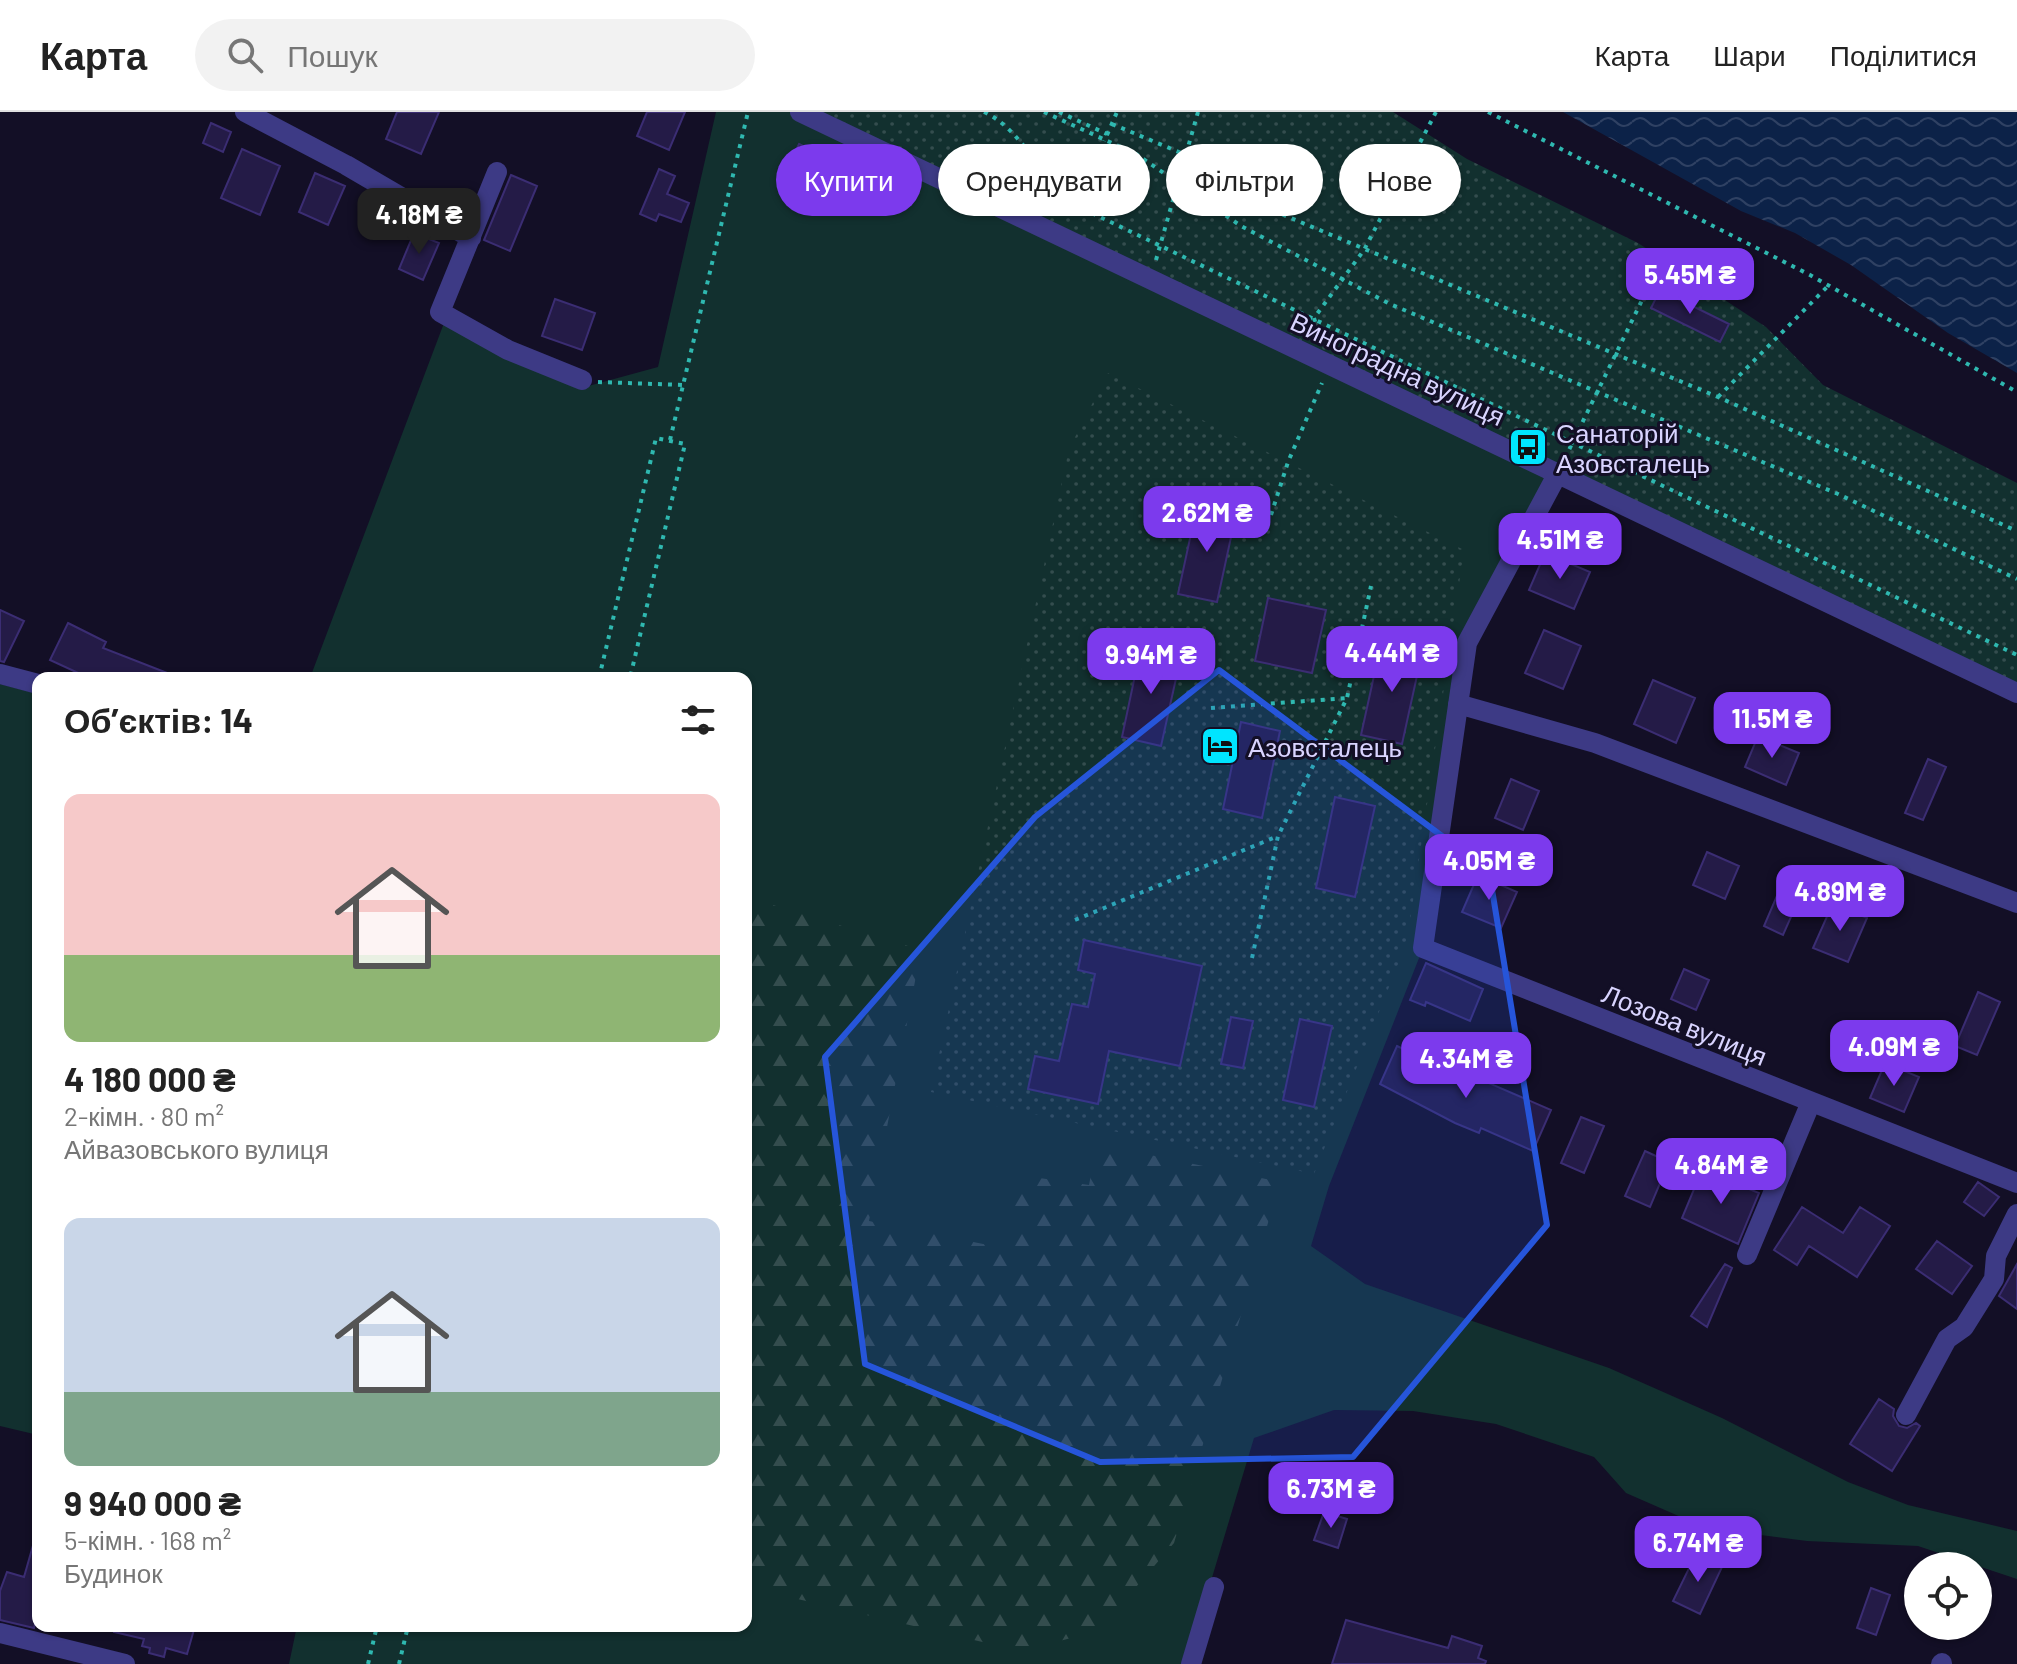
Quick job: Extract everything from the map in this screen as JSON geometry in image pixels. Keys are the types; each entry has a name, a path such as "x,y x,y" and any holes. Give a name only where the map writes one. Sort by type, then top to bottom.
{"street":[{"path":"245,112 346,165 471,238"},
{"name":"Виноградна вулиця","path":"800,112 2017,693"},
{"path":"497,172 440,312 508,350 582,380"},
{"path":"1558,473 1467,643 1458,704 1595,743 2017,903"},
{"path":"0,674 32,682"},
{"name":"Лозова вулиця","path":"1458,704 1423,948 2017,1183"},
{"path":"1747,1255 1811,1102"},
{"path":"1906,1415 1947,1339 1964,1327 1994,1279 1996,1256 2017,1214"},
{"path":"1191,1664 1214,1587"},
{"path":"0,1633 125,1664"}],"path":[{"path":"670,441 748,112"},
{"path":"984,112 1005,124 1064,197 2017,655"},
{"path":"1044,112 1152,164 1166,175"},
{"path":"1059,112 1107,134 1104,141"},
{"path":"1104,141 1117,112"},
{"path":"1189,144 1198,112"},
{"path":"1314,318 1364,250 1436,112"},
{"path":"1488,112 1828,286 2017,392"},
{"path":"1112,124 1166,147"},
{"path":"1152,281 1167,216"},
{"path":"1226,216 1342,281 1416,315 1838,494 2017,579"},
{"path":"1284,216 1718,397 2017,531"},
{"path":"1718,397 1828,286"},
{"path":"1572,442 1613,354 1634,323 1648,288"},
{"path":"1271,515 1288,462 1329,365 1314,318"},
{"path":"582,380 630,386 684,385"},
{"path":"600,672 656,438 685,444 631,672"},
{"path":"1252,958 1278,836 1347,698 1371,586"},
{"path":"1211,708 1347,698"},
{"path":"1075,920 1278,836"},
{"path":"368,1664 376,1632"},
{"path":"399,1664 407,1632"}],"highlighted area":[{"path":"1219,670 1489,871 1547,1225 1353,1457 1100,1462 865,1364 825,1057 1035,817"}],"green space":[{"path":"716,112 800,112 867,144 776,144 776,216 922,216 922,170 938,178 938,216 1018,216 1558,473 1467,643 1423,948 1329,1186 1311,1246 1365,1284 1609,1368 1722,1418 1848,1482 1908,1505 2017,1531 2017,1579 1992,1571 1992,1552 1936,1552 1918,1546 1807,1541 1706,1528 1626,1493 1594,1457 1496,1424 1413,1411 1334,1410 1254,1438 1186,1664 289,1664 296,1632 752,1632 752,672 312,672 444,323 581,388 658,367"},
{"path":"800,112 1393,112 1443,144 1339,144 1339,216 1461,216 1461,155 1638,243 1766,327 1823,385 2017,483 2017,693 1018,216 1150,216 1150,144 938,144 938,178 922,170 922,144 867,144"},
{"name":"Азовсталець","path":"1108,373 1464,550 1407,942 1314,1174 931,1092 1069,449"},
{"path":"0,684 32,692 32,1434 0,1426"},
{"path":"752,899 921,950 869,1221 1003,1248 1018,1175 1089,1185 1097,1144 1280,1182 1174,1543 1098,1631 1021,1651 752,1588"}],"water":[{"path":"1563,112 2017,112 2017,373 1948,333 1851,265 1795,233 1741,211"}],"building":[{"path":"397,112 439,112 421,154 386,139"},
{"path":"647,112 685,112 669,150 637,136"},
{"path":"211,123 231,132 223,152 203,143"},
{"path":"242,149 280,166 260,215 221,198"},
{"path":"659,169 675,176 667,194 689,203 681,222 659,214 656,221 640,214"},
{"path":"315,173 345,186 328,225 299,212"},
{"path":"511,175 537,186 510,251 484,240"},
{"path":"414,233 439,243 423,280 399,269"},
{"path":"1660,290 1729,324 1720,342 1651,308"},
{"path":"555,299 595,313 582,350 542,336"},
{"path":"1197,506 1236,514 1217,602 1178,594"},
{"path":"1545,553 1590,572 1574,609 1529,590"},
{"path":"1268,598 1326,610 1312,673 1255,661"},
{"path":"0,610 24,621 4,662 0,661"},
{"path":"68,623 106,642 103,648 165,672 76,672 50,660"},
{"path":"1544,630 1581,646 1563,689 1525,673"},
{"path":"1381,644 1422,653 1402,744 1361,735"},
{"path":"1141,647 1181,656 1161,746 1122,737"},
{"path":"1653,680 1695,698 1676,743 1634,724"},
{"path":"1241,722 1280,731 1262,818 1223,809"},
{"path":"1758,736 1799,753 1786,785 1745,767"},
{"path":"1928,759 1946,767 1923,820 1905,813"},
{"path":"1511,779 1539,791 1523,830 1495,818"},
{"path":"1335,797 1375,806 1355,897 1316,888"},
{"path":"1707,852 1739,866 1725,899 1693,885"},
{"path":"1478,875 1517,892 1501,928 1462,912"},
{"path":"1782,884 1802,892 1783,935 1764,926"},
{"path":"1833,903 1867,918 1848,962 1813,948"},
{"path":"1084,940 1202,966 1180,1066 1109,1051 1098,1104 1028,1089 1035,1056 1059,1061 1072,1004 1088,1007 1095,974 1078,970"},
{"path":"1426,963 1483,989 1470,1021 1426,1002 1425,1006 1410,1000"},
{"path":"1684,969 1709,980 1696,1010 1671,999"},
{"path":"1978,992 2000,1002 1977,1055 1955,1046"},
{"path":"1231,1017 1253,1021 1243,1068 1221,1064"},
{"path":"1300,1019 1332,1026 1314,1107 1283,1100"},
{"path":"1397,1046 1473,1082 1475,1077 1551,1110 1533,1151 1481,1128 1479,1133 1455,1123 1380,1084"},
{"path":"1885,1063 1919,1077 1904,1112 1870,1098"},
{"path":"1581,1117 1604,1126 1584,1173 1561,1163"},
{"path":"1645,1151 1669,1162 1650,1207 1625,1196"},
{"path":"1702,1170 1759,1193 1738,1244 1682,1218"},
{"path":"1978,1182 1999,1197 1984,1216 1964,1202"},
{"path":"1802,1207 1843,1233 1860,1207 1890,1226 1857,1277 1809,1246 1797,1265 1774,1250"},
{"path":"1937,1241 1972,1266 1952,1294 1916,1269"},
{"path":"1725,1264 1732,1268 1707,1327 1691,1316"},
{"path":"2017,1264 2017,1309 1999,1296"},
{"path":"1879,1399 1894,1409 1893,1416 1899,1426 1907,1428 1916,1423 1920,1426 1892,1471 1850,1444"},
{"path":"1324,1512 1347,1519 1338,1548 1314,1540"},
{"path":"32,1549 32,1628 0,1620 0,1591 7,1572 24,1577"},
{"path":"1696,1554 1722,1567 1700,1614 1673,1601"},
{"path":"1871,1588 1890,1595 1876,1635 1857,1628"},
{"path":"1346,1620 1448,1648 1452,1636 1482,1646 1478,1658 1486,1661 1485,1664 1332,1664"},
{"path":"114,1632 193,1632 187,1654 166,1648 164,1657 149,1653 150,1648 142,1646 144,1639"}],"place":[{"name":"Санаторій Азовсталець","path":"1528,447"},
{"name":"Азовсталець","path":"1220,746"}]}
